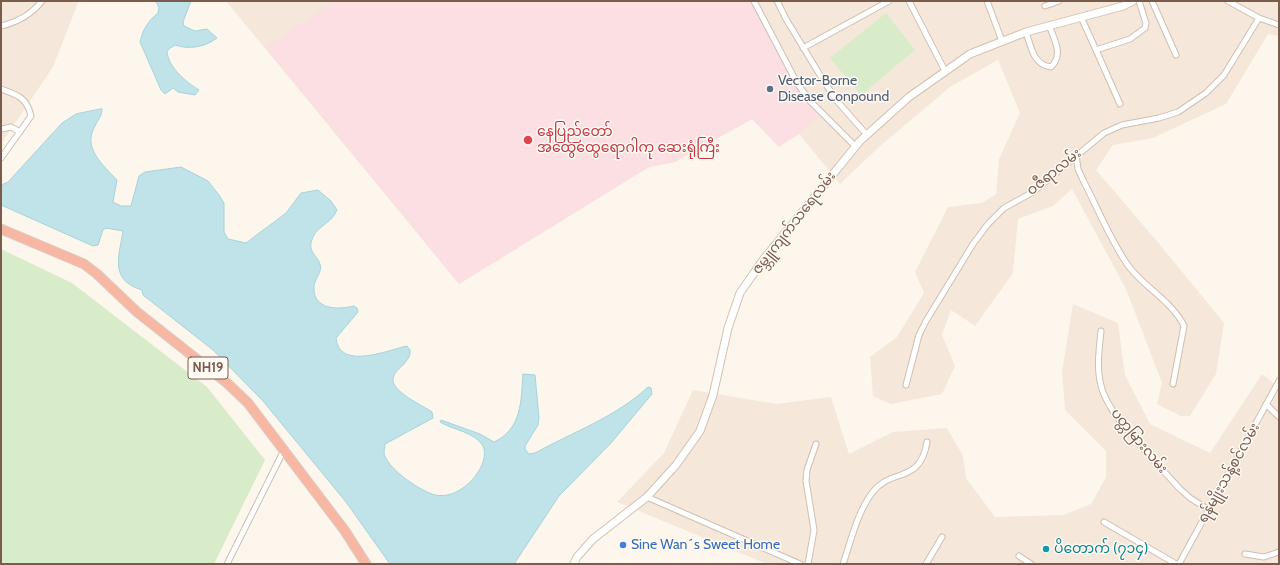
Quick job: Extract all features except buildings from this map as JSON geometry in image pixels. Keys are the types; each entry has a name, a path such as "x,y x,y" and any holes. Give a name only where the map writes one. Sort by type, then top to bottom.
{"highway":[{"name":"NH19","path":"1,229 72,258 97,274 137,312 227,383 248,403 345,531 366,564"}],"main road":[{"name":"ဇမ္ဘူကျက်သရေလမ်း","path":"574,564 577,557 593,539 647,497 676,465 700,431 713,396 728,328 740,293 763,260 855,146 909,97 970,54 1026,32 1133,1"}],"street":[{"path":"1,26 15,23 35,10 42,1"},
{"path":"754,1 797,83 810,101 855,146"},
{"path":"777,1 803,48 837,101 867,135"},
{"path":"803,48 888,1"},
{"path":"909,1 945,72"},
{"path":"987,1 1002,41"},
{"path":"1045,6 1059,1"},
{"path":"1096,50 1130,39 1145,28 1146,23 1139,1"},
{"path":"1152,1 1176,55"},
{"path":"1228,1 1259,18 1279,25"},
{"path":"1081,17 1120,104"},
{"name":"ဝဇီရာလမ်း","path":"906,385 914,350 926,321 973,244 1004,208 1033,192 1104,133 1122,125 1159,118 1178,112 1195,102 1224,75 1259,18"},
{"path":"1026,32 1038,62 1044,66 1050,67 1056,62 1058,52 1049,25"},
{"path":"1,89 22,98 29,105 30,116 1,158"},
{"path":"1,129 10,126 20,132"},
{"path":"1076,155 1078,168 1084,182 1127,264 1151,290 1176,313 1184,326 1173,384"},
{"name":"ပတ္တမြားလမ်း","path":"1102,331 1099,352 1099,376 1102,389 1113,410 1179,488 1190,498 1209,510"},
{"name":"ရန်မျိုးသန့်စင်လမ်း","path":"1178,564 1279,381"},
{"path":"1266,404 1279,417"},
{"path":"843,564 862,511 873,491 882,484 919,466 925,454 927,442"},
{"path":"808,564 814,530 806,481 806,470 816,444"},
{"path":"227,564 284,450"},
{"path":"647,497 800,564"},
{"path":"1104,522 1178,564"},
{"path":"926,564 942,537"},
{"path":"1245,554 1264,557 1279,552"},
{"path":"1018,556 1031,564"}],"shaded area":[{"path":"1,1 77,1 78,3 53,67 1,144"},
{"path":"226,1 1279,1 1279,36 1268,34 1226,104 1153,138 1113,145 1096,170 1224,323 1216,374 1190,416 1181,416 1157,404 1162,383 1126,289 1072,189 1053,206 1018,219 1013,273 975,326 951,310 942,335 955,366 942,394 891,404 873,396 870,357 897,337 924,293 915,272 948,207 982,203 996,194 999,159 1020,113 998,60 950,87 879,147 840,184 799,134 779,147 752,119 675,162 649,167 459,284"},
{"name":"နေပြည်တော် အထွေထွေရောဂါကု ဆေးရုံကြီး","path":"334,1 749,1 818,116 799,134 779,147 752,119 675,162 649,167 459,284 265,47"},
{"path":"1073,304 1118,323 1125,375 1150,424 1210,453 1262,374 1279,388 1279,564 767,564 617,502 664,453 693,390 776,404 831,397 849,454 893,432 947,428 963,456 966,478 995,517 1063,515 1091,504 1106,477 1106,451 1065,410 1062,372"}],"green space":[{"path":"886,13 915,50 861,95 830,58"},
{"path":"1,249 72,283 207,387 265,460 214,564 1,564"}],"water":[{"path":"156,1 191,1 183,22 184,26 195,31 207,29 217,38 207,44 197,47 180,47 175,45 167,52 171,64 179,74 199,90 195,95 178,92 173,88 165,94 161,90 140,42 146,26 158,13 159,8"},
{"path":"102,109 101,116 92,134 91,142 100,162 117,180 113,202 121,206 131,206 139,176 145,172 181,167 208,181 224,203 224,232 228,239 246,243 286,213 301,193 318,190 331,201 337,210 331,219 315,233 311,243 312,252 319,261 321,267 314,284 315,295 322,304 328,307 341,308 354,306 357,308 358,312 336,338 339,348 346,354 366,356 407,346 410,350 410,354 404,364 395,374 393,379 394,384 397,389 408,398 432,412 433,418 385,444 384,453 388,462 399,473 414,485 429,493 442,496 456,492 473,479 478,473 483,462 484,449 475,437 445,425 440,422 441,420 480,434 494,442 510,430 515,422 522,394 523,374 535,375 539,418 538,425 525,446 525,449 529,454 535,453 608,416 636,398 648,387 651,388 652,394 611,443 559,496 514,564 390,564 346,502 263,401 213,350 143,295 142,290 132,286 120,274 119,258 123,231 106,228 103,230 98,245 93,246 1,205 1,185 8,182 62,123 76,114"}],"place":[{"name":"Vector-Borne Disease Conpound","path":"770,89"},
{"name":"နေပြည်တော် အထွေထွေရောဂါကု ဆေးရုံကြီး","path":"528,140"},
{"name":"Sine Wan´s Sweet Home","path":"623,545"},
{"name":"ပိတောက် (၇၁၄)","path":"1046,549"}]}
